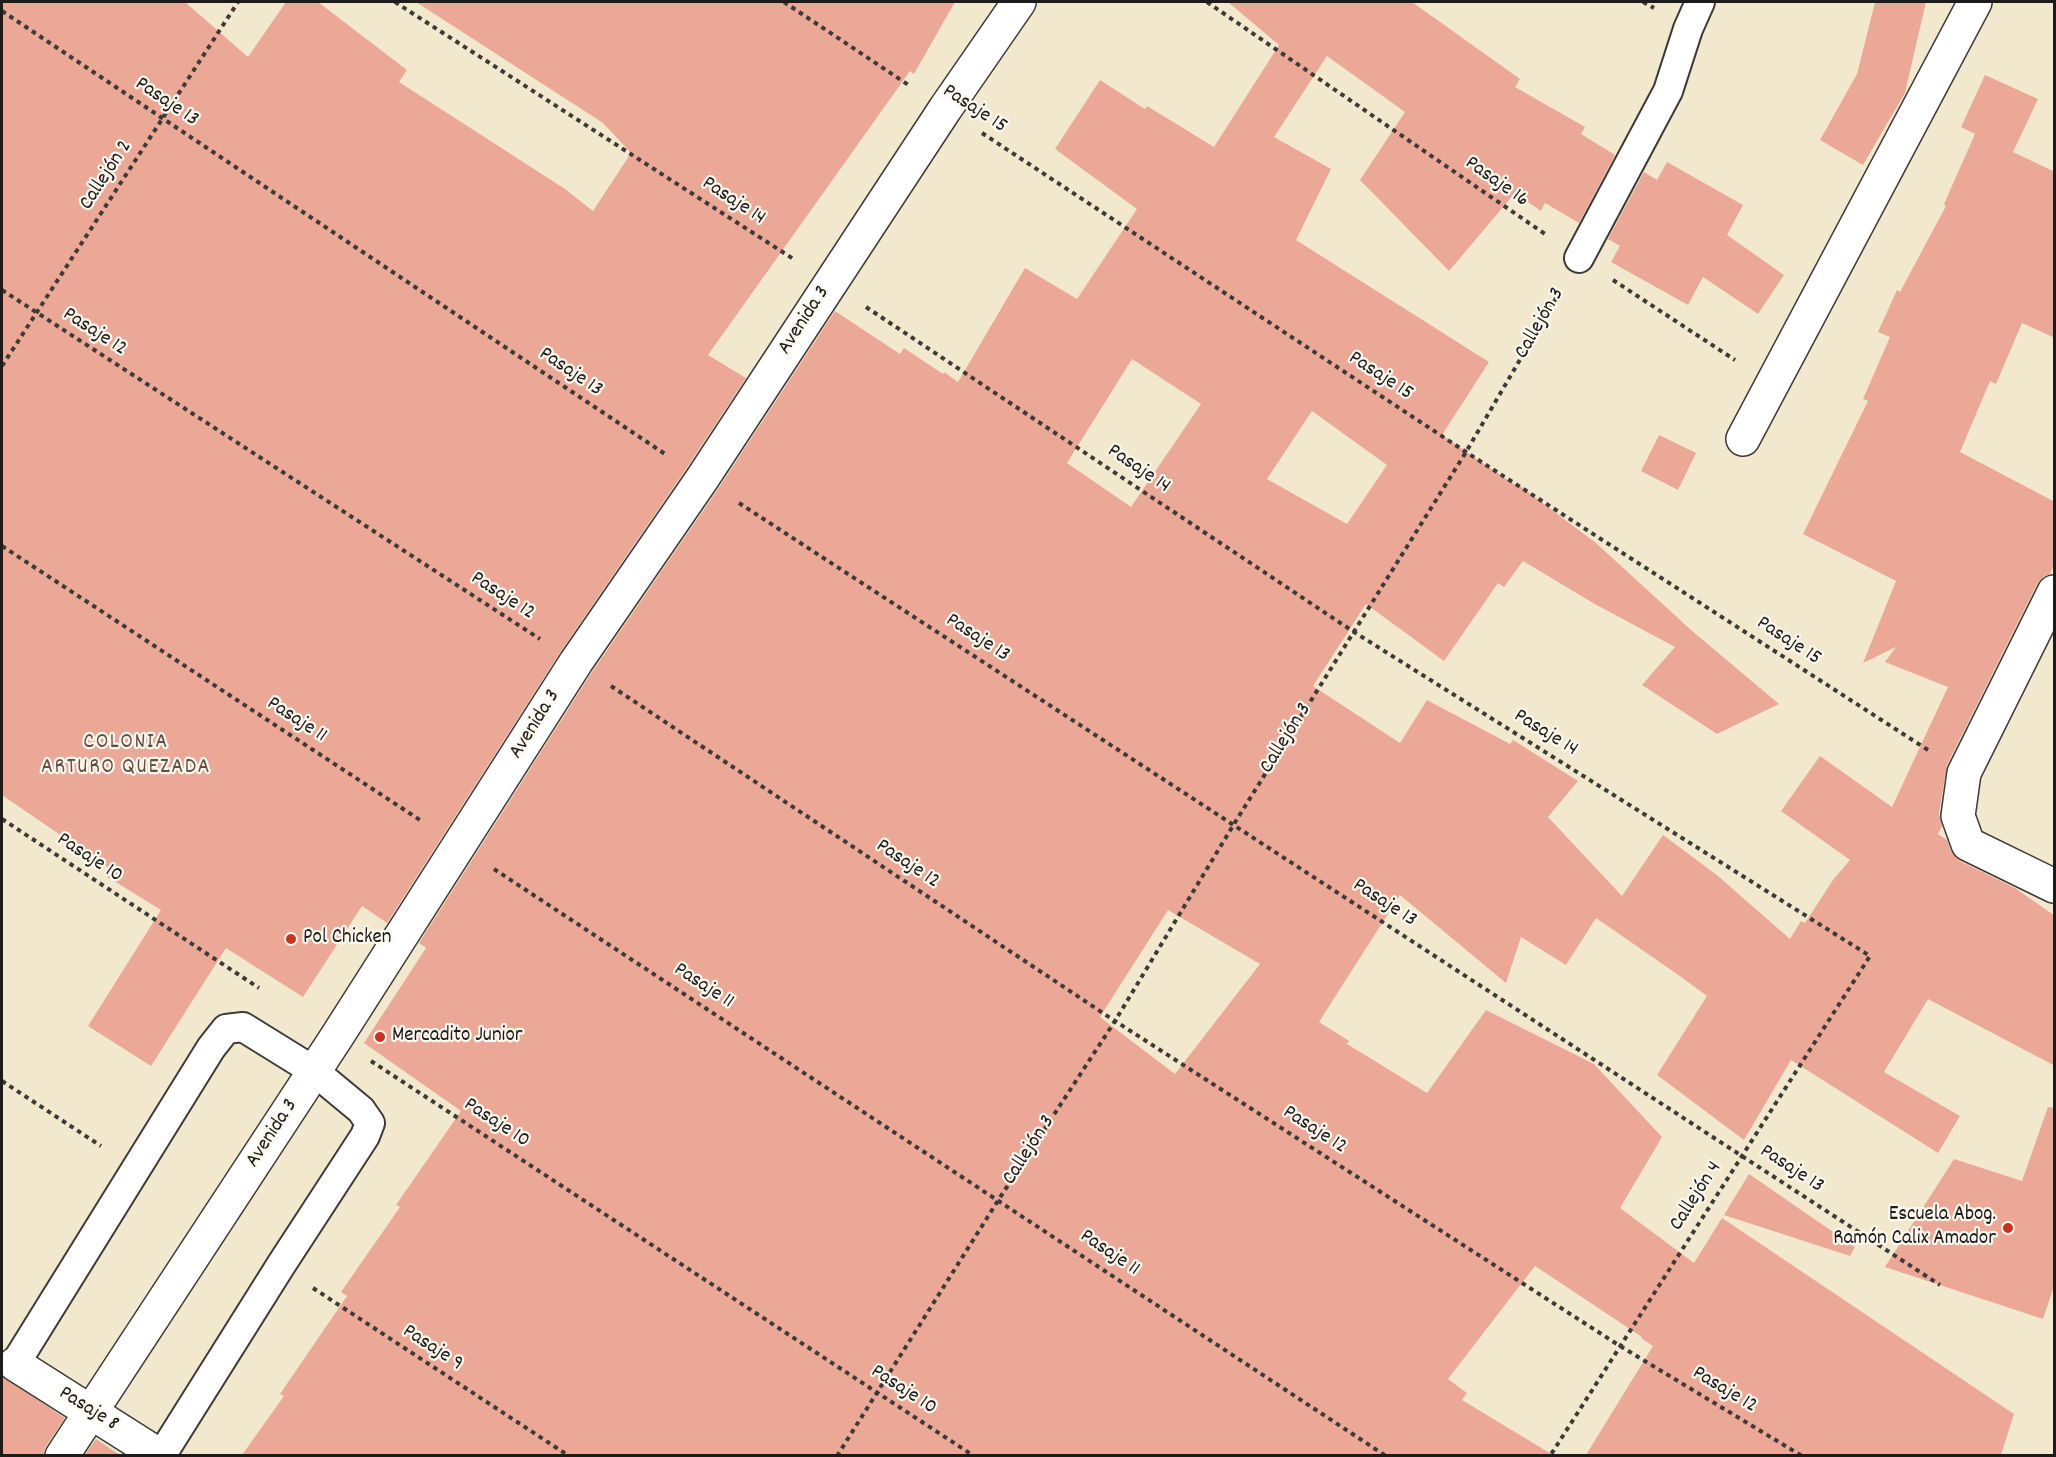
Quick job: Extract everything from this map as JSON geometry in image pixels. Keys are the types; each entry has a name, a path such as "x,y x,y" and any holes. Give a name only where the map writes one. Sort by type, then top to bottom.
{"street":[{"name":"Avenida 3","path":"62,1455 336,1038 576,662 702,479 945,109 1019,2"},
{"path":"1743,439 1975,2"},
{"path":"2055,592 1964,773 1958,816 1968,844 2055,886"},
{"name":"Pasaje 8","path":"15,1364 161,1455"}],"lane":[{"path":"1579,258 1668,91 1688,29 1700,2"},
{"path":"15,1364 211,1048 226,1029 243,1027 314,1071 361,1110 370,1123 365,1136 280,1265 161,1455"}],"path":[{"name":"Callejón 2","path":"2,366 238,2"},
{"name":"Pasaje 14","path":"395,2 830,283 1354,632 1870,956"},
{"name":"Pasaje 15","path":"784,2 1466,452 1964,773"},
{"name":"Pasaje 16","path":"1207,2 1579,258 1772,384"},
{"name":"Pasaje 13","path":"2,11 702,479 1940,1285"},
{"name":"Callejón 3","path":"837,1455 1115,1021 1234,824 1466,452 1579,258"},
{"name":"Pasaje 12","path":"2,290 576,662 1115,1021 1620,1346 1802,1455"},
{"name":"Pasaje 11","path":"2,546 1386,1455"},
{"name":"Pasaje 10","path":"2,819 267,993"},
{"name":"Callejón 4","path":"1550,1455 1870,956"},
{"name":"Pasaje 10","path":"336,1038 974,1455"},
{"path":"2,1081 137,1170"},
{"name":"Pasaje 9","path":"280,1265 322,1295 569,1455"}],"building":[{"path":"2,2 185,2 248,57 286,2 318,2 407,70 399,82 565,189 593,211 631,153 603,123 416,2 955,2 914,74 910,71 708,355 746,378 561,651 387,923 362,906 303,997 226,948 151,1066 88,1026 161,910 106,876 110,869 2,795"},
{"path":"1228,2 1412,2 1520,79 1515,87 1585,127 1581,134 1615,155 1579,223 1545,203 1541,211 1515,193 1449,271 1360,180 1405,112 1327,56 1274,137 1331,169 1296,240 1489,362 1442,435 1515,485 1516,483 1596,543 1691,630 1779,704 1717,734 1642,685 1675,647 1593,603 1523,561 1504,587 1498,583 1444,661 1366,604 1313,686 1400,743 1427,700 1510,744 1513,740 1578,781 1548,817 1622,896 1663,835 1718,876 1790,939 1801,921 1805,923 1833,880 1850,860 1781,811 1820,756 1892,807 1948,687 1885,662 1896,647 1863,663 1896,581 1803,534 1868,401 1863,399 1890,337 1878,332 1897,290 1900,292 1946,206 1944,204 1975,134 1961,127 1985,75 2038,99 2013,152 2055,172 2055,338 2022,323 1996,384 1990,381 1960,452 2055,502 2055,562 2050,574 2043,577 2037,584 1947,765 1939,813 1942,826 1938,834 1947,840 1951,851 1960,861 2015,888 2055,916 2055,1066 1928,999 1884,1072 1960,1116 1938,1153 1791,1060 1744,1140 1657,1075 1707,996 1677,974 1596,918 1566,965 1521,937 1506,983 1400,895 1319,1022 1349,1041 1347,1044 1427,1093 1486,1010 1594,1064 1662,1137 1620,1208 1694,1263 1722,1218 2014,1414 2001,1455 1586,1455 1653,1346 1535,1266 1448,1379 1467,1393 1462,1400 1553,1455 242,1455 284,1396 280,1394 347,1296 341,1292 400,1207 396,1205 461,1111 364,1043 426,948 419,943 592,672 718,489 835,311 900,354 904,348 958,382 1025,268 1077,299 1137,209 1055,149 1100,80 1145,109 1147,106 1214,147 1279,45","holes":["1132,359 1201,404 1131,507 1067,463","1312,411 1387,465 1347,524 1267,479","1168,910 1260,964 1175,1074 1100,1017"]},
{"path":"1875,2 1926,2 1905,93 1863,165 1820,140 1857,74"},
{"path":"1667,162 1743,205 1727,235 1784,275 1758,314 1703,277 1688,305 1611,262 1620,246 1608,239 1644,172 1657,180"},
{"path":"1659,435 1696,453 1678,490 1641,471"},
{"path":"2048,1107 2055,1108 2055,1283 2043,1319 1885,1267 1954,1159 2022,1181"},
{"path":"1749,1174 1855,1247 1850,1256 1724,1215"},
{"path":"2,1376 65,1418 46,1446 43,1455 2,1455"},
{"path":"96,1439 120,1455 85,1455"}],"place":[{"name":"Pol Chicken","path":"291,939"},
{"name":"Mercadito Junior","path":"380,1037"},
{"name":"Escuela Abog. Ramón Calix Amador","path":"2008,1228"}],"district":[{"name":"COLONIA ARTURO QUEZADA","path":"126,756"}]}
